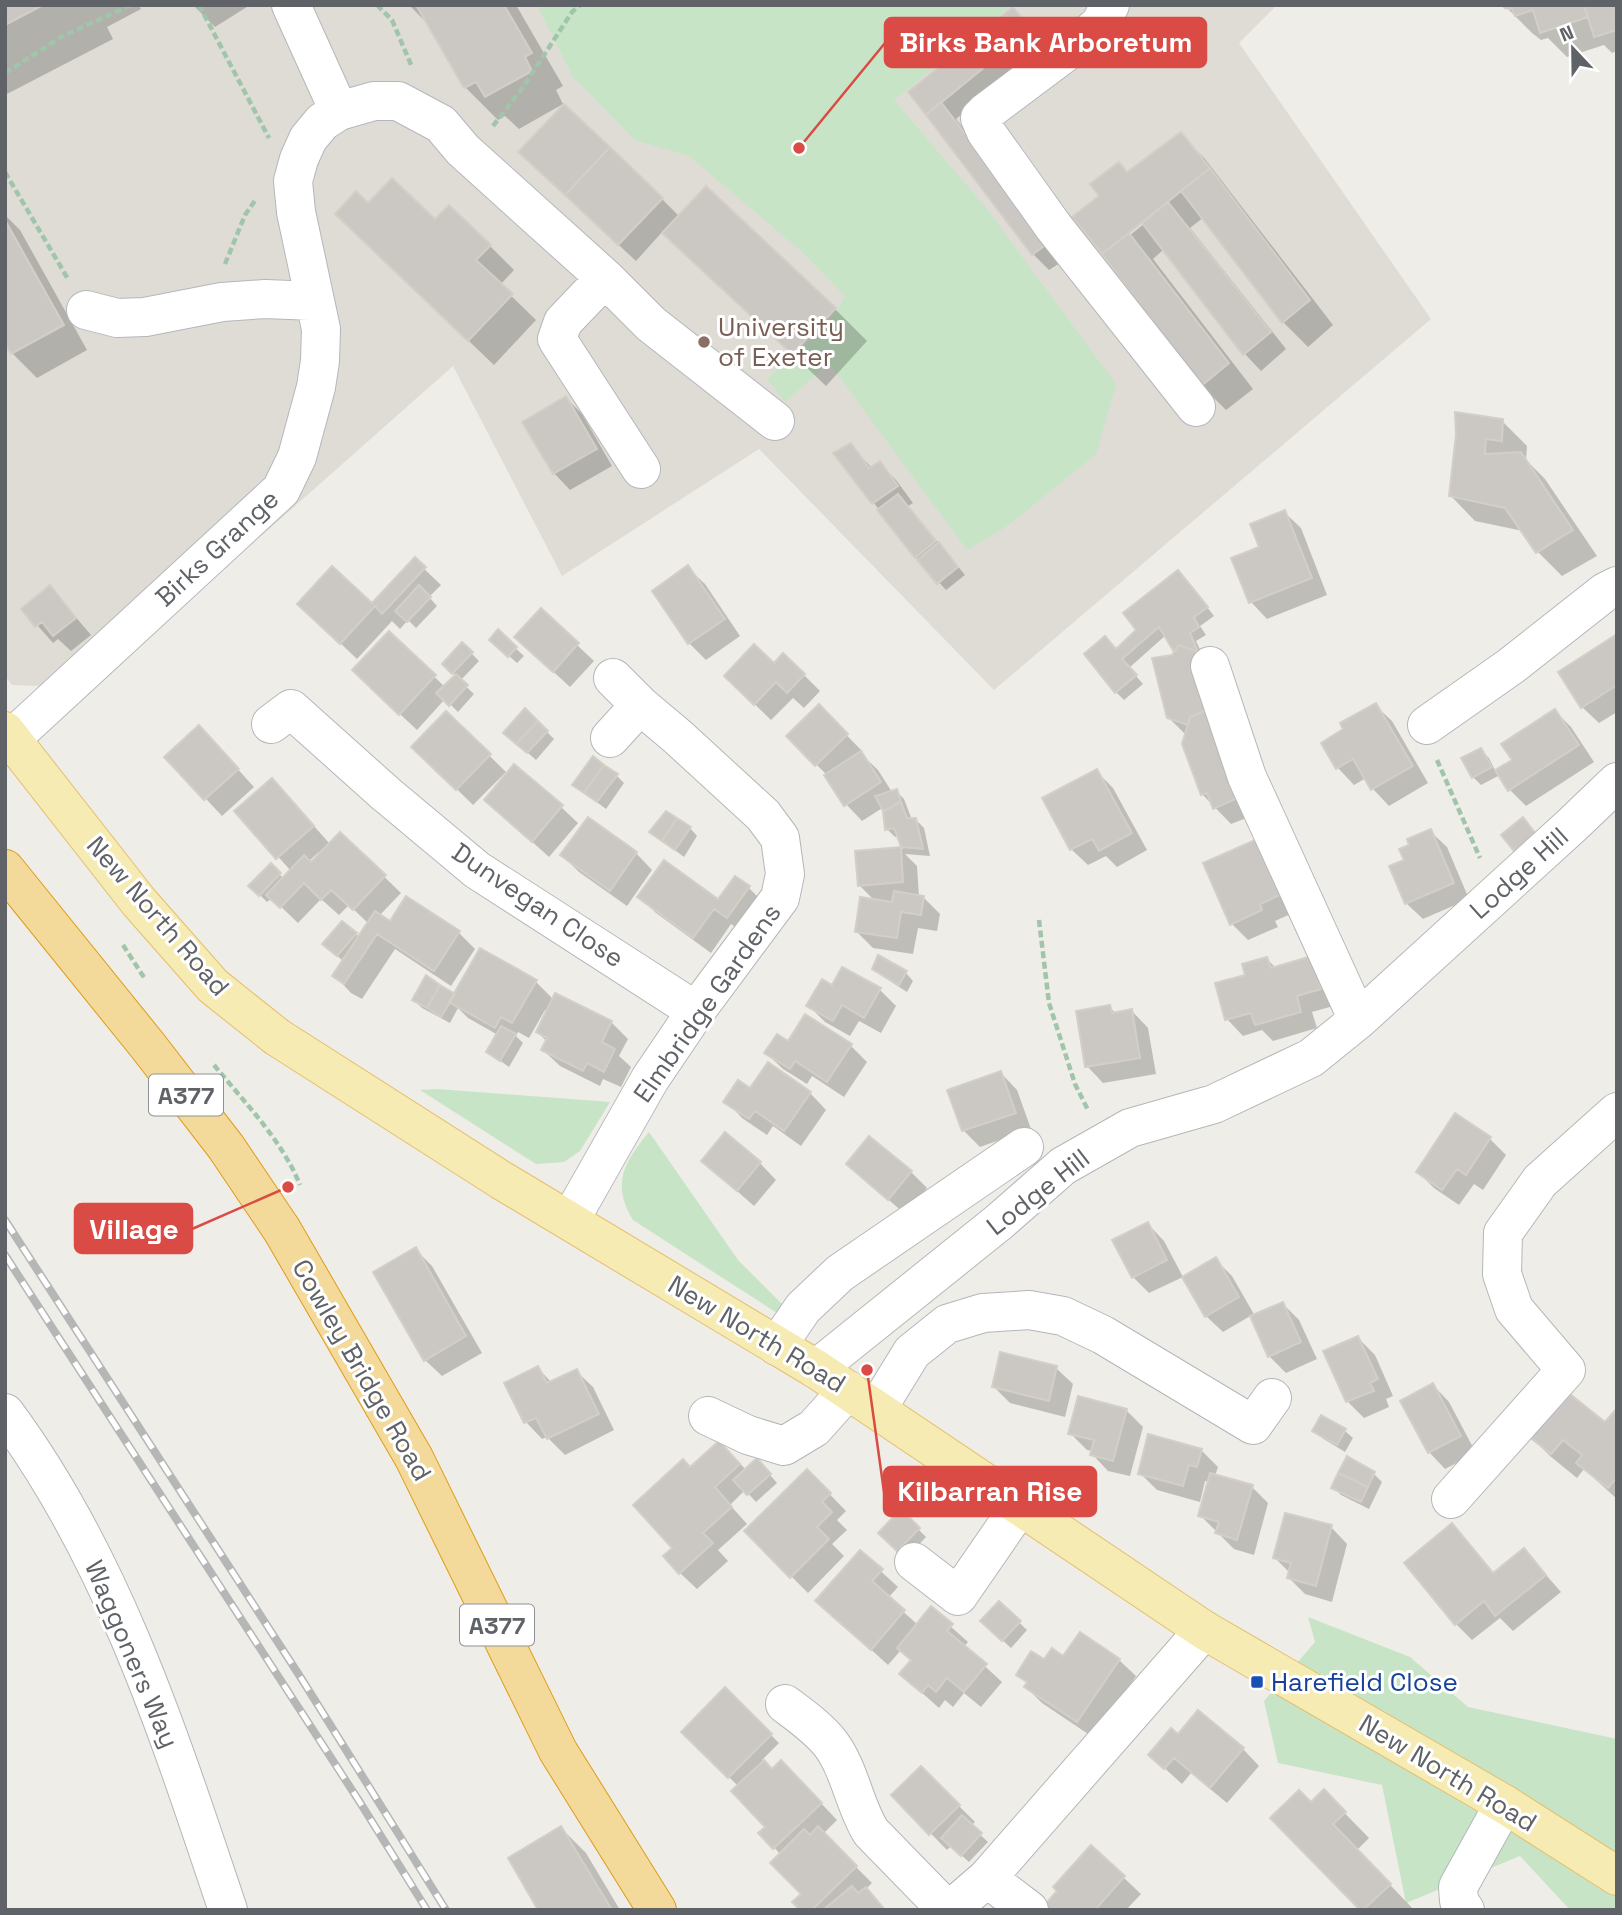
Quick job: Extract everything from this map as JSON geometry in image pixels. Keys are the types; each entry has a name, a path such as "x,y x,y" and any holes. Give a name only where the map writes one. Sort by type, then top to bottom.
{"highway":[{"name":"Cowley Bridge Road","path":"5,869 180,1086 226,1147 282,1230 414,1458 558,1751 657,1910"}],"main road":[{"name":"New North Road","path":"8,735 139,902 214,986 267,1030 501,1180 816,1369 1204,1630 1504,1804 1617,1876"}],"street":[{"path":"291,5 338,111"},
{"path":"1110,5 1100,24 980,118 986,132 1053,226 1196,407"},
{"name":"Birks Grange","path":"8,735 281,489 296,457 316,387 320,361 321,329 296,212 292,164 322,122 338,111 374,101 398,101 441,124 463,150 605,278 651,324 775,421"},
{"path":"605,278 563,322 557,339 641,468"},
{"path":"86,310 117,318 145,317 222,302 265,299 315,301"},
{"path":"1427,725 1511,666 1605,592 1617,586"},
{"path":"1210,666 1247,777 1359,1020"},
{"name":"Elmbridge Gardens","path":"570,1220 650,1079 696,1011 780,898 785,874 779,838 763,815 613,678"},
{"name":"Dunvegan Close","path":"291,705 386,794 477,870 696,1011"},
{"path":"610,738 640,705"},
{"name":"Lodge Hill","path":"816,1369 999,1222 1063,1166 1130,1128 1214,1104 1311,1058 1359,1020 1617,782"},
{"path":"1451,1499 1566,1370 1514,1309 1502,1274 1503,1233 1540,1181 1617,1112"},
{"path":"777,1346 803,1308 840,1273 1024,1147"},
{"path":"708,1416 748,1435 784,1446 862,1399 912,1352 947,1324 983,1313 1029,1310 1063,1316 1102,1335 1257,1422"},
{"name":"Waggoners Way","path":"5,1413 53,1487 103,1575 187,1788 228,1910"},
{"path":"914,1562 958,1596 1020,1506"},
{"path":"785,1704 818,1730 832,1745 871,1832 949,1910 987,1878 1204,1630"},
{"path":"1452,1902 1504,1804"},
{"path":"987,1878 1029,1910"}],"path":[{"path":"5,73 63,36 127,6 141,5"},
{"path":"199,5 292,164 268,181 245,215 223,268 222,302"},
{"path":"377,5 392,20 416,73"},
{"path":"463,150 497,123 553,44 572,12 580,5"},
{"path":"5,172 86,310"},
{"path":"1427,725 1434,754 1495,894"},
{"path":"1039,920 1053,1014 1074,1084 1105,1142"}],"shaded area":[{"name":"University of Exeter","path":"5,5 1277,5 1239,43 1431,319 994,690 759,449 562,576 453,366 67,708 43,686 12,685 5,676"}],"green space":[{"path":"537,5 1012,5 894,100 987,209 1116,384 1096,454 1009,525 967,550 829,363 785,402 767,379 821,330 845,296 802,252 689,156 635,140 573,77"},
{"path":"420,1090 610,1102 580,1151 564,1162 536,1164"},
{"path":"649,1132 738,1260 786,1308 777,1313 633,1220 623,1195 623,1174 633,1153"},
{"path":"1308,1617 1410,1657 1468,1707 1617,1739 1617,1910 1570,1910 1520,1856 1406,1903 1382,1785 1278,1763 1264,1701 1315,1642"}],"building":[{"path":"5,5 43,5 5,25"},
{"path":"416,5 504,5 532,53 525,57 532,71 485,97 476,82 464,88"},
{"path":"1502,5 1584,5 1588,17 1540,33 1533,10 1515,16 1512,9"},
{"path":"1584,5 1617,5 1617,30 1594,37"},
{"path":"1013,7 1031,29 926,115 908,92"},
{"path":"941,102 1048,243 1032,255 926,115"},
{"path":"564,104 610,147 565,195 518,152"},
{"path":"1181,132 1210,168 1102,254 1072,217 1099,196 1090,184 1119,162 1127,172"},
{"path":"610,147 663,198 618,245 565,195"},
{"path":"1210,168 1310,300 1282,323 1181,191"},
{"path":"392,178 435,219 449,205 491,245 476,260 513,294 468,341 335,214 356,191 368,203"},
{"path":"706,186 836,308 792,354 662,233"},
{"path":"1168,202 1271,332 1243,355 1142,223"},
{"path":"5,220 64,325 11,354 5,344"},
{"path":"1129,233 1229,363 1200,387 1102,254"},
{"path":"566,396 597,449 553,474 522,422"},
{"path":"1455,412 1503,419 1502,441 1486,439 1485,454 1521,452 1573,530 1536,553 1505,508 1449,496 1456,435"},
{"path":"851,443 869,468 880,461 898,486 872,504 833,453"},
{"path":"898,494 936,541 915,558 877,510"},
{"path":"1285,510 1312,578 1249,603 1231,558 1259,547 1250,524"},
{"path":"939,542 958,567 937,584 917,560"},
{"path":"415,557 426,567 382,614 375,606 340,644 297,604 332,566 372,603"},
{"path":"688,565 725,619 688,644 652,591"},
{"path":"1178,570 1208,607 1194,617 1199,627 1190,633 1198,652 1179,645 1174,652 1159,627 1122,659 1137,675 1115,693 1084,654 1105,636 1116,649 1136,630 1123,613"},
{"path":"50,585 76,618 53,636 42,622 35,627 21,609"},
{"path":"419,585 431,597 407,622 395,611"},
{"path":"541,608 579,643 553,672 514,637"},
{"path":"498,629 517,647 508,657 489,640"},
{"path":"389,631 436,675 399,715 352,670"},
{"path":"1617,634 1617,685 1581,708 1558,672"},
{"path":"462,642 473,652 452,674 442,664"},
{"path":"754,644 774,663 783,653 805,674 787,693 776,682 754,705 724,676"},
{"path":"1179,645 1198,652 1211,708 1190,717 1188,725 1167,718 1152,658 1172,655"},
{"path":"456,674 468,685 449,706 436,693"},
{"path":"1376,703 1413,766 1371,790 1353,759 1336,769 1321,743 1343,729 1340,723"},
{"path":"819,704 848,734 815,766 786,736"},
{"path":"525,708 538,721 516,744 503,733"},
{"path":"1211,708 1238,798 1213,809 1207,793 1201,795 1182,744 1190,717"},
{"path":"1555,709 1579,745 1508,791 1495,770 1512,760 1501,744"},
{"path":"446,711 491,754 456,790 411,747"},
{"path":"538,721 548,731 527,753 516,744"},
{"path":"199,725 239,769 204,800 164,757"},
{"path":"1481,748 1492,767 1472,778 1461,758"},
{"path":"861,751 881,782 844,806 824,775"},
{"path":"593,756 604,765 584,793 572,785"},
{"path":"514,764 563,805 532,842 484,800"},
{"path":"604,765 618,774 597,802 584,793"},
{"path":"1097,769 1132,833 1099,851 1092,839 1070,850 1042,798"},
{"path":"272,778 314,826 276,859 234,811"},
{"path":"897,789 901,802 883,811 875,796"},
{"path":"901,802 907,818 916,818 923,849 901,847 894,828 885,830 883,811"},
{"path":"666,811 677,818 662,841 649,832"},
{"path":"588,817 637,852 610,891 560,855"},
{"path":"1523,817 1536,834 1514,851 1501,835"},
{"path":"677,818 691,827 675,850 662,841"},
{"path":"1431,829 1454,883 1405,904 1389,866 1404,860 1399,849 1409,845 1407,839"},
{"path":"340,832 386,875 353,910 331,890 321,900 304,883 280,908 266,895 304,855 311,862"},
{"path":"1264,836 1289,891 1260,904 1262,910 1230,925 1203,863"},
{"path":"901,847 903,882 858,886 855,851"},
{"path":"664,860 718,899 735,876 750,886 727,918 714,909 693,938 637,897"},
{"path":"271,863 281,873 259,896 248,886"},
{"path":"894,891 924,896 921,915 901,912 897,938 855,932 860,897 892,902"},
{"path":"406,896 460,931 434,971 377,934 344,984 332,976 375,911 390,921"},
{"path":"342,921 357,933 337,956 322,944"},
{"path":"480,948 537,980 512,1023 501,1017 495,1028 449,1002"},
{"path":"878,955 907,971 899,985 872,969"},
{"path":"1312,956 1321,989 1297,996 1301,1012 1255,1025 1251,1013 1225,1020 1215,983 1245,975 1242,964 1267,957 1271,968"},
{"path":"842,967 881,988 864,1018 842,1005 833,1021 806,1006 822,979 832,985"},
{"path":"426,975 440,985 427,1008 412,1000"},
{"path":"440,985 455,994 441,1017 427,1008"},
{"path":"555,993 612,1021 602,1042 615,1049 604,1072 587,1063 583,1071 541,1050 547,1038 536,1032"},
{"path":"1110,1005 1112,1013 1132,1009 1140,1058 1085,1067 1076,1011"},
{"path":"805,1014 852,1044 827,1082 795,1061 790,1069 764,1053 777,1034 788,1041"},
{"path":"501,1026 516,1034 500,1061 486,1052"},
{"path":"768,1062 811,1092 784,1131 755,1111 749,1119 723,1102 738,1080 750,1088"},
{"path":"1001,1071 1016,1113 962,1131 947,1090"},
{"path":"1455,1113 1491,1137 1466,1175 1457,1169 1442,1190 1416,1172"},
{"path":"725,1132 761,1162 737,1191 701,1161"},
{"path":"869,1136 912,1171 888,1200 846,1164"},
{"path":"1148,1222 1167,1260 1132,1278 1112,1240"},
{"path":"416,1247 466,1336 424,1361 373,1272"},
{"path":"1216,1257 1239,1297 1205,1317 1182,1277"},
{"path":"1283,1302 1301,1342 1268,1357 1250,1316"},
{"path":"1358,1336 1378,1379 1370,1383 1374,1391 1346,1402 1323,1351"},
{"path":"1000,1352 1057,1366 1049,1401 992,1387"},
{"path":"538,1366 547,1383 577,1369 599,1414 547,1439 536,1418 524,1423 504,1383"},
{"path":"1433,1383 1461,1436 1428,1453 1400,1401"},
{"path":"1560,1386 1605,1422 1617,1408 1617,1477 1608,1488 1576,1463 1582,1455 1563,1440 1551,1454 1523,1432"},
{"path":"1078,1396 1127,1409 1113,1461 1090,1455 1094,1440 1068,1434"},
{"path":"1321,1415 1346,1429 1337,1445 1312,1431"},
{"path":"1148,1434 1202,1449 1197,1467 1189,1465 1183,1486 1138,1474"},
{"path":"719,1441 740,1464 715,1487 732,1507 703,1533 713,1543 679,1574 663,1556 672,1548 633,1505 683,1459 690,1467"},
{"path":"1347,1456 1375,1472 1368,1487 1338,1473"},
{"path":"757,1458 771,1474 747,1495 733,1480"},
{"path":"807,1469 831,1493 822,1502 832,1512 817,1527 829,1539 790,1578 744,1531"},
{"path":"1210,1473 1253,1485 1237,1540 1215,1533 1219,1522 1198,1516"},
{"path":"1338,1473 1368,1487 1361,1502 1331,1488"},
{"path":"901,1509 920,1528 897,1551 878,1533"},
{"path":"1285,1513 1332,1525 1316,1586 1287,1578 1291,1563 1273,1558"},
{"path":"1452,1523 1493,1573 1524,1548 1546,1575 1495,1616 1484,1601 1455,1625 1404,1563"},
{"path":"860,1550 883,1569 872,1581 905,1610 871,1650 815,1601"},
{"path":"999,1601 1021,1621 1002,1641 980,1621"},
{"path":"931,1606 953,1624 947,1631 987,1664 964,1692 947,1678 936,1692 928,1685 922,1693 899,1674 911,1660 897,1648"},
{"path":"1080,1632 1120,1659 1077,1722 1024,1687 1027,1682 1016,1675 1031,1651 1044,1659 1052,1648 1063,1656"},
{"path":"725,1687 772,1734 728,1778 681,1732"},
{"path":"1198,1710 1244,1748 1210,1788 1174,1758 1164,1769 1148,1755 1171,1728 1178,1734"},
{"path":"764,1760 772,1769 781,1760 822,1803 773,1849 758,1833 765,1827 731,1791"},
{"path":"921,1766 960,1805 929,1835 891,1795"},
{"path":"1324,1789 1346,1812 1333,1824 1391,1884 1363,1910 1360,1910 1270,1818 1299,1790 1311,1802"},
{"path":"962,1815 982,1833 961,1856 941,1838"},
{"path":"561,1826 612,1910 538,1910 508,1858"},
{"path":"818,1826 857,1866 812,1910 800,1910 792,1902 801,1894 770,1863 804,1829 810,1835"},
{"path":"1091,1845 1125,1876 1095,1910 1044,1910 1042,1908 1057,1891 1053,1887"},
{"path":"852,1886 858,1893 866,1887 885,1910 823,1910"}],"railway":[{"path":"5,1220 301,1678 446,1910"},
{"path":"5,1255 427,1910"}],"place":[{"name":"Birks Bank Arboretum","path":"799,148"},
{"name":"University of Exeter","path":"704,342"},
{"name":"Village","path":"288,1187"},
{"name":"Kilbarran Rise","path":"867,1370"},
{"name":"Harefield Close","path":"1257,1682"}]}
